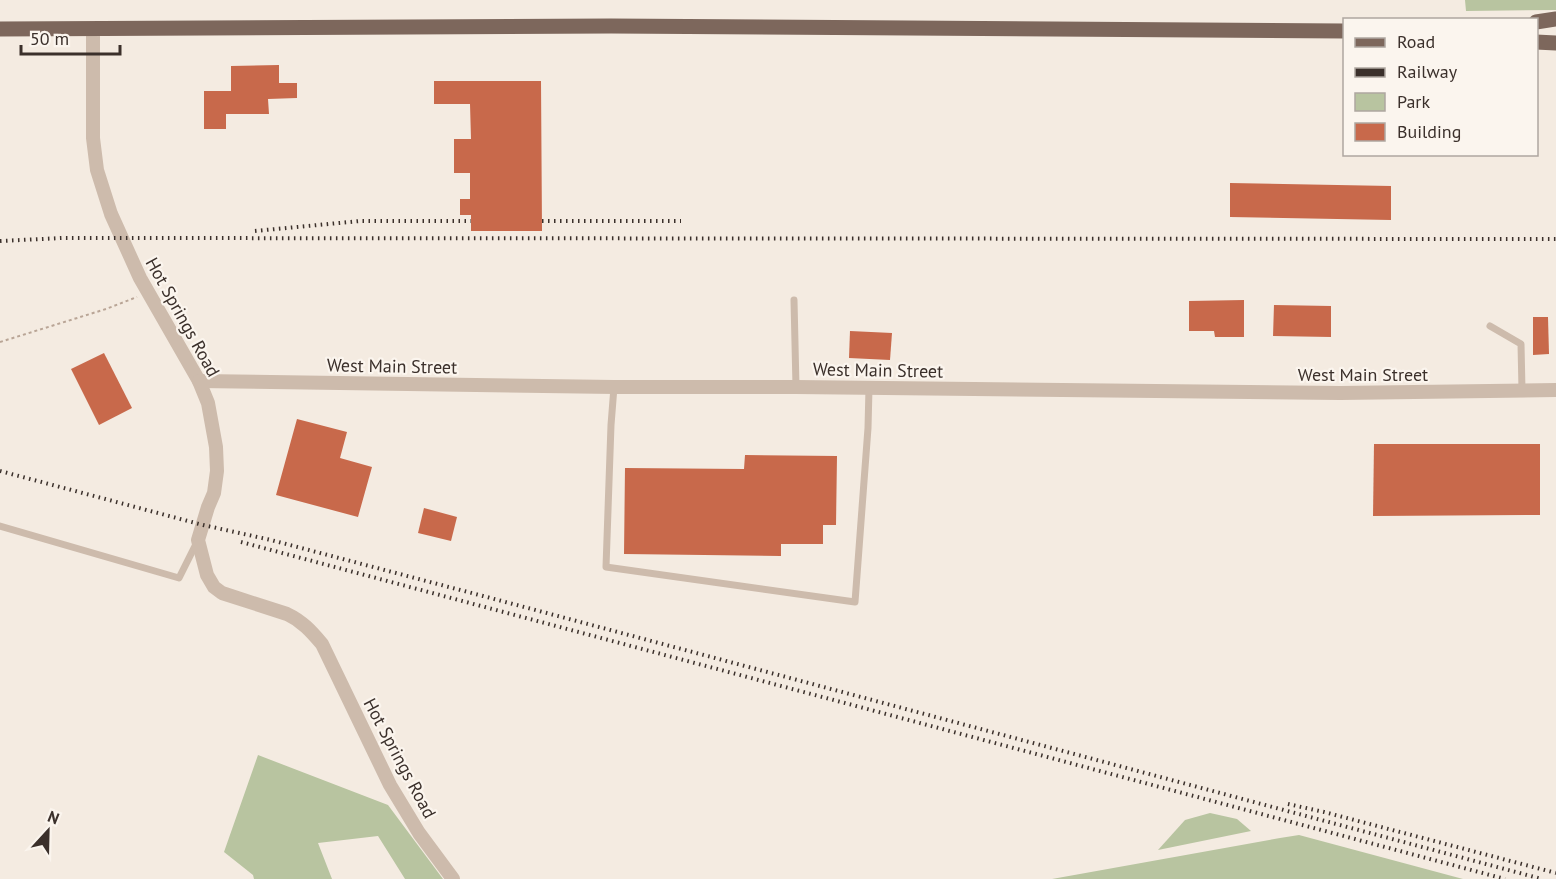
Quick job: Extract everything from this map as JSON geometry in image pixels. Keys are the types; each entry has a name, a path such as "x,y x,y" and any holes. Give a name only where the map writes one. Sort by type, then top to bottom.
{"main road":[{"path":"1538,23 1556,21"},
{"path":"0,29 623,26 1343,31"},
{"path":"1538,42 1556,43"}],"street":[{"name":"Hot Springs Road","path":"93,30 93,138 97,170 114,222 148,292 199,381 208,403 216,447 217,471 214,494 198,540 207,575 214,587 222,593 296,618 308,627 322,644 390,785 419,833 453,879"},
{"name":"West Main Street","path":"199,381 1328,393 1556,390"}],"lane":[{"path":"794,300 796,387"},
{"path":"1490,326 1521,344 1522,390"},
{"path":"614,387 606,567 855,602 869,388"},
{"path":"0,526 179,578 198,540"}],"path":[{"path":"0,342 106,309 148,292"}],"green space":[{"path":"1465,0 1556,0 1556,10 1466,11"},
{"path":"258,755 388,805 443,879 405,879 378,836 318,843 332,879 254,879 253,875 224,852"},
{"path":"1210,813 1237,819 1251,831 1158,850 1185,820"},
{"path":"1299,835 1463,879 1052,879 1280,838"}],"building":[{"path":"279,65 279,83 297,83 297,98 268,99 269,114 226,114 226,129 204,129 204,91 231,91 231,66"},
{"path":"434,81 541,81 542,231 471,231 471,215 460,215 460,199 470,199 470,173 454,173 454,139 471,139 470,104 434,104"},
{"path":"1230,183 1391,186 1391,220 1230,217"},
{"path":"1244,300 1244,337 1215,337 1214,331 1189,331 1189,301"},
{"path":"1274,305 1331,306 1331,337 1273,336"},
{"path":"1533,317 1548,317 1549,354 1533,355"},
{"path":"850,331 892,333 890,360 849,358"},
{"path":"104,353 132,408 99,425 71,369"},
{"path":"297,419 347,432 340,458 372,467 358,517 276,495"},
{"path":"1374,444 1540,444 1540,515 1373,516"},
{"path":"745,455 837,456 836,525 823,525 823,544 781,544 781,556 624,554 625,468 744,469"},
{"path":"424,508 457,517 451,541 418,533"}],"railway":[{"path":"255,231 360,221 471,221"},
{"path":"542,221 681,221"},
{"path":"0,241 62,238 1556,239"},
{"path":"0,471 483,596 1542,879"},
{"path":"241,542 1505,879"},
{"path":"1288,804 1556,873"}]}
